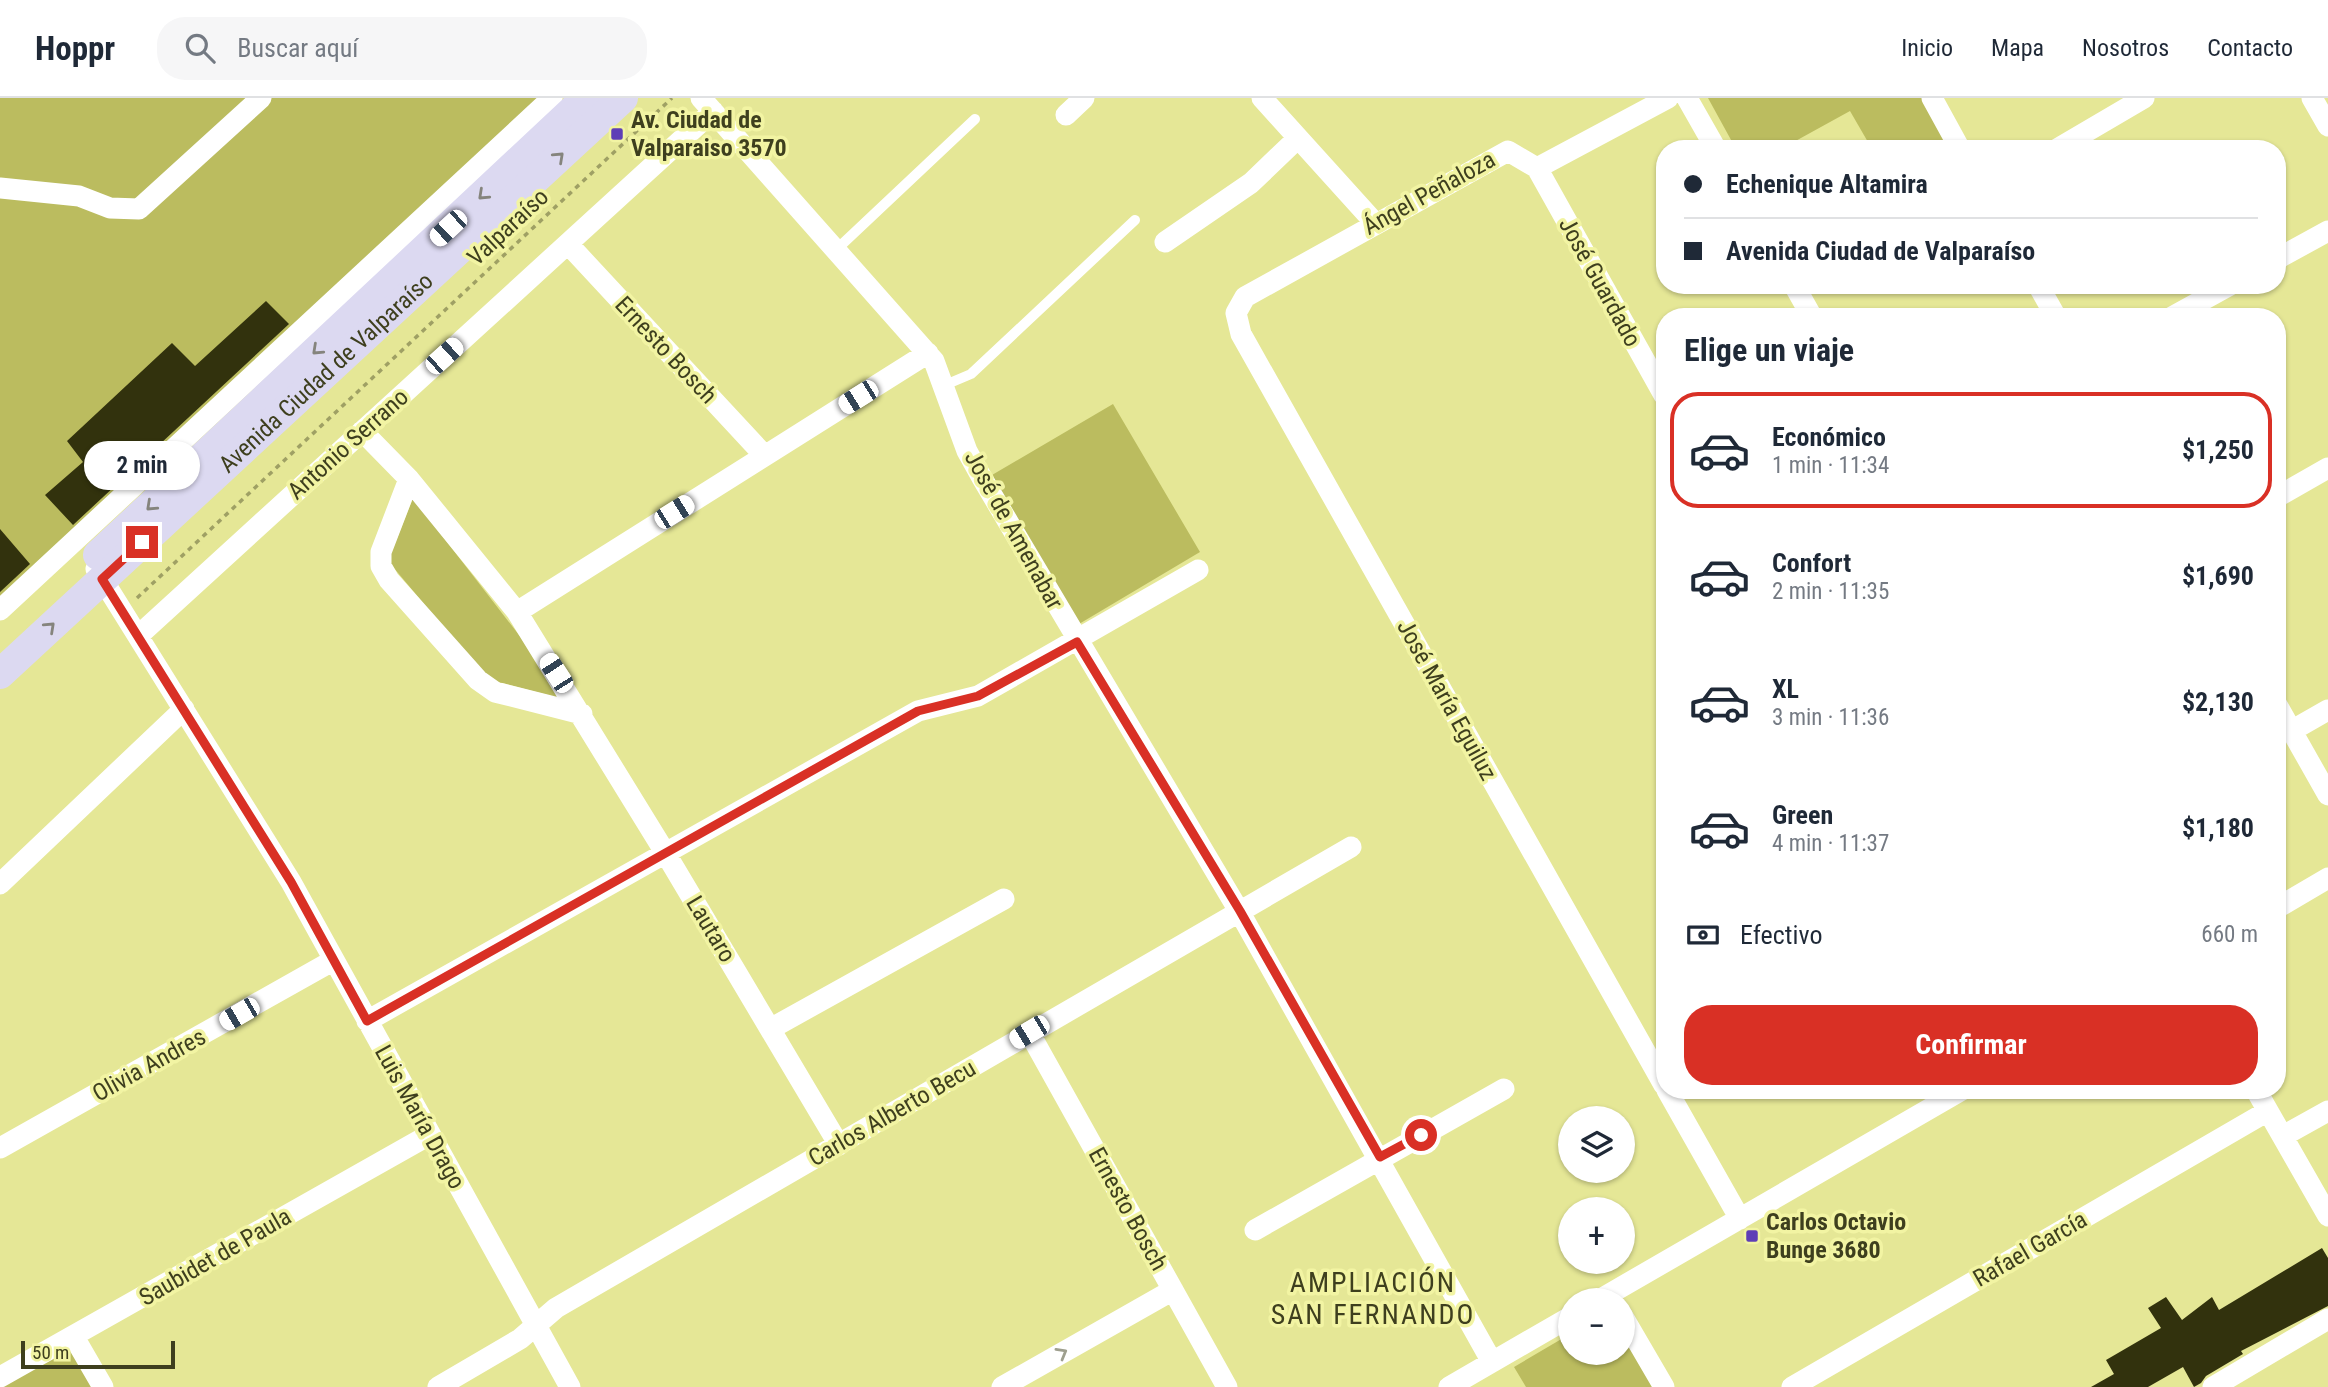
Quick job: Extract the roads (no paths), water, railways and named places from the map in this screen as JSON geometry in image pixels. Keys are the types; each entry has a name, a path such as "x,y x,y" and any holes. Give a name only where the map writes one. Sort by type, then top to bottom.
{"main road":[{"name":"Avenida Ciudad de Valparaíso","path":"0,674 97,570 586,98"},
{"name":"Avenida Ciudad de Valparaíso","path":"0,645 97,570 623,98"}],"street":[{"path":"0,188 79,196 110,208 139,209 261,98"},
{"path":"0,610 552,98"},
{"path":"1066,115 1084,98"},
{"path":"1262,98 1375,223"},
{"path":"1687,98 1711,140"},
{"path":"1932,98 1956,140"},
{"path":"2312,98 2328,126"},
{"name":"Ángel Peñaloza","path":"1236,313 1245,297 1499,153 1516,154 1537,168 1660,100"},
{"path":"2071,140 2132,101"},
{"name":"Antonio Serrano","path":"138,636 568,244 707,105"},
{"name":"José de Amenabar","path":"707,105 928,353 945,385 967,451 1077,642 1240,911 1380,1157 1492,1362"},
{"path":"1165,242 1251,183 1298,138"},
{"name":"José Guardado","path":"1537,168 1656,381"},
{"path":"2286,255 2328,231"},
{"name":"Ernesto Bosch","path":"568,244 764,455"},
{"path":"2188,308 2214,294"},
{"name":"José María Eguiluz","path":"1236,313 1241,334 1656,1071"},
{"path":"517,612 928,353"},
{"name":"Lautaro","path":"362,431 409,479 517,612 666,853 838,1145"},
{"path":"2286,492 2328,468"},
{"path":"409,479 381,552 381,566 389,580 478,680 495,692 582,714"},
{"name":"Luis María Drago","path":"97,570 291,882 570,1387"},
{"path":"367,1021 918,711 978,696 1077,642 1198,570"},
{"path":"0,884 184,709"},
{"path":"2291,731 2328,710"},
{"path":"2286,722 2328,795"},
{"name":"Carlos Alberto Becu","path":"438,1387 520,1339 556,1308 1351,847"},
{"path":"2286,903 2328,878"},
{"path":"770,1029 1004,899"},
{"name":"Olivia Andres","path":"0,1149 334,960"},
{"name":"Ernesto Bosch","path":"1029,1032 1227,1387"},
{"path":"1255,1230 1504,1089"},
{"path":"1672,1099 1740,1219"},
{"path":"1624,1288 1947,1099"},
{"path":"2261,1099 2328,1216"},
{"name":"Rafael García","path":"1792,1387 2268,1111"},
{"path":"2283,1136 2328,1111"},
{"name":"Saubidet de Paula","path":"0,1377 429,1135"},
{"path":"1003,1387 1173,1290"},
{"path":"2213,1387 2328,1319"},
{"path":"1449,1387 1558,1324"},
{"path":"75,1337 103,1387"},
{"path":"1635,1337 1664,1387"}],"lane":[{"path":"837,249 975,119"},
{"path":"945,385 971,374 1135,220"}],"place":[{"name":"Av. Ciudad de Valparaiso 3570","path":"617,134"},
{"name":"Carlos Octavio Bunge 3680","path":"1752,1236"}],"district":[{"name":"AMPLIACIÓN SAN FERNANDO","path":"1373,1298"}]}
